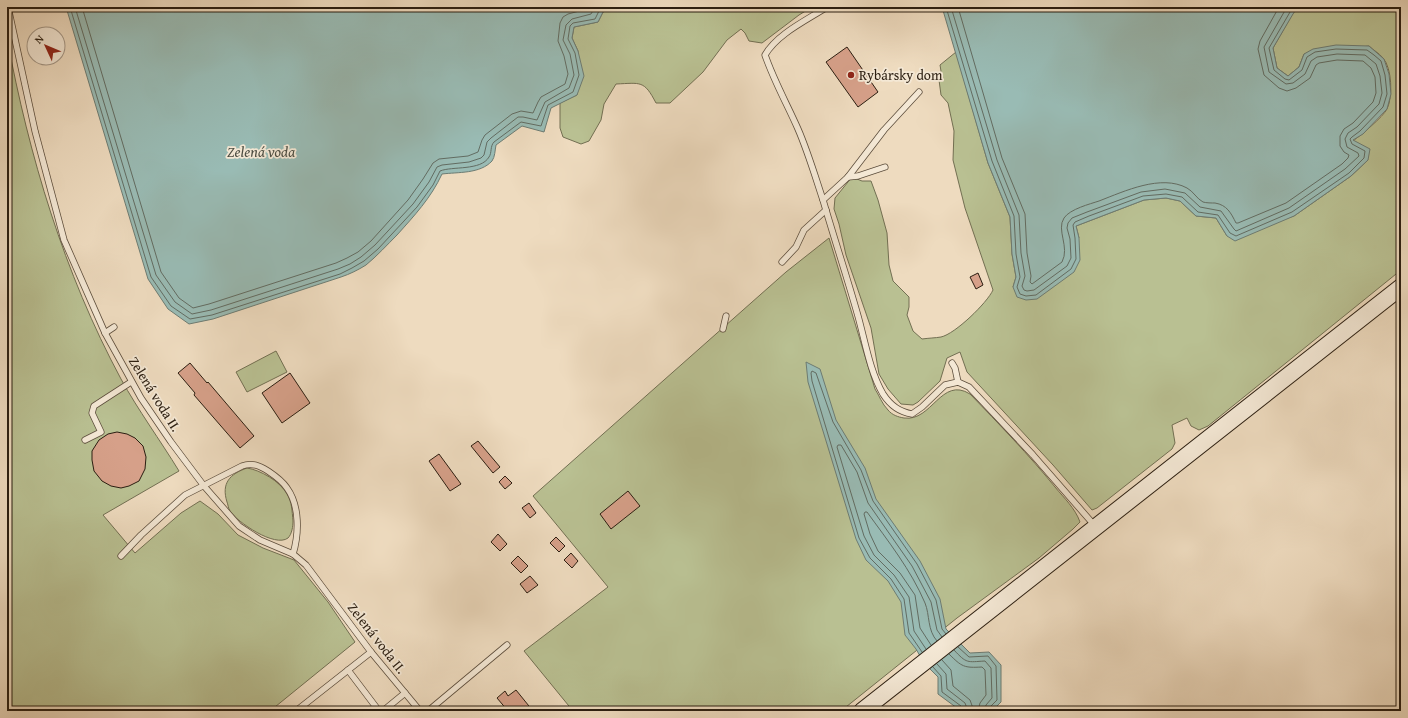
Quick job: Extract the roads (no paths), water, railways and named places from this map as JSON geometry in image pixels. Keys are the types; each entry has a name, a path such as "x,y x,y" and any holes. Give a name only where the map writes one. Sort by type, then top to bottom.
{"main road":[{"path":"862,711 1401,287"}],"lane":[{"name":"Zelená voda II.","path":"8,7 35,131 64,240 104,333 140,398 204,486 244,529 260,540 293,554 306,565 372,652 420,711"},
{"path":"827,7 798,24 770,47 765,55 769,67 798,129 813,168 876,379 884,395 891,405 900,411 912,414 922,408 945,385 958,382 969,387 1033,454 1096,527"},
{"path":"823,200 848,177 884,130 919,92"},
{"path":"848,177 858,176 885,167"},
{"path":"782,262 796,247 804,230 826,210"},
{"path":"723,329 726,316"},
{"path":"104,333 114,327"},
{"path":"952,363 955,368 958,382"},
{"path":"85,440 101,432 92,414 94,406 131,382"},
{"path":"121,556 141,535 185,495 251,463 262,467 271,473 287,487 295,508 297,538 293,554"},
{"path":"428,711 507,645"},
{"path":"296,711 372,652"},
{"path":"348,670 379,711"},
{"path":"383,711 405,693"}],"water":[{"name":"Zelená voda","path":"66,7 611,7 603,12 598,22 574,27 572,38 578,51 584,76 577,95 551,108 544,132 522,126 496,145 493,159 487,165 468,172 442,174 438,183 410,221 378,254 360,269 341,277 213,319 189,324 168,309 148,279"},
{"path":"942,7 1298,7 1273,48 1277,68 1288,76 1299,67 1304,54 1313,49 1336,45 1369,46 1384,59 1389,74 1391,94 1387,109 1363,134 1353,140 1370,149 1368,160 1351,176 1294,216 1235,241 1227,236 1216,218 1196,216 1180,201 1166,198 1144,200 1076,226 1079,238 1080,260 1074,272 1037,299 1026,300 1017,297 1013,287 1016,277 1012,254 1010,217 988,163"},
{"path":"806,362 820,369 836,420 865,468 876,499 920,561 940,599 946,629 970,653 989,652 1001,665 1001,702 992,711 961,711 938,694 938,677 924,663 916,649 905,635 901,602 888,581 866,560 856,539 808,382"}],"place":[{"name":"Rybársky dom","path":"851,75"}]}
